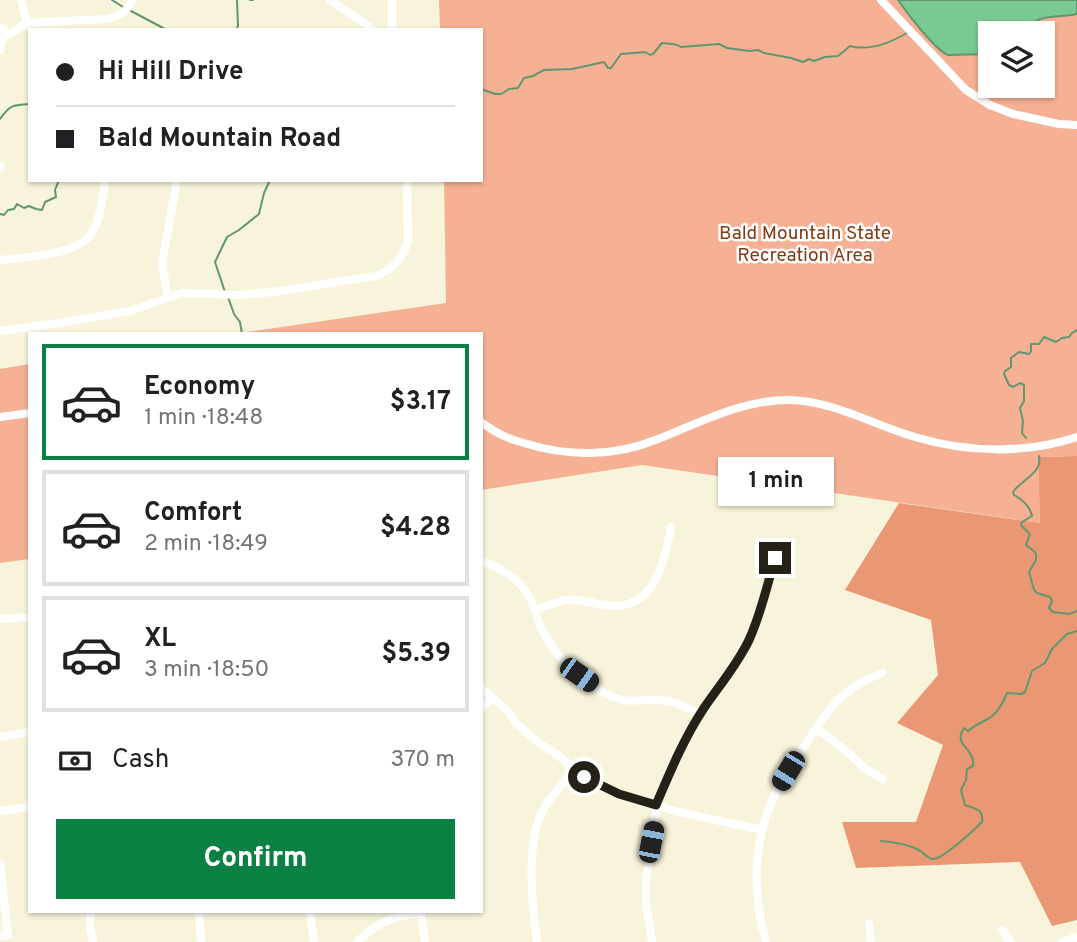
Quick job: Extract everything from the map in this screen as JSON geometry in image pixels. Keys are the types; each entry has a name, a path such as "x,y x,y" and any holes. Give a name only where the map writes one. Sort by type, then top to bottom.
{"street":[{"path":"21,0 27,23"},
{"path":"4,36 27,23 115,17 130,6 132,0"},
{"path":"330,0 371,28"},
{"path":"392,0 392,28"},
{"path":"881,0 966,90 990,105 1013,114 1077,125"},
{"path":"0,27 4,36 0,50"},
{"path":"0,260 75,247 90,236 97,221 106,182"},
{"path":"168,297 162,264 177,182"},
{"path":"0,331 130,311 168,297 191,293 240,295 273,292 366,278 387,272 401,259 408,241 407,182"},
{"path":"483,423 503,436 540,448 576,454 606,453 656,440 730,409 767,401 791,400 838,408 916,438 967,449 1027,448 1060,443 1077,437"},
{"path":"0,417 28,413"},
{"path":"535,610 565,601 624,605 641,597 656,582 662,568 671,527"},
{"path":"652,942 646,880 656,805 672,766 700,715 748,642 775,558"},
{"path":"483,562 513,576 528,594 540,625 555,651 579,675 601,691 632,701 674,702 700,715"},
{"path":"0,619 28,617"},
{"path":"766,942 755,880 762,830 778,788 798,754 833,706 850,688 863,680 882,674"},
{"path":"483,690 508,711 516,723 536,741 600,786 656,805 762,830"},
{"path":"483,706 492,698"},
{"path":"816,728 864,768 883,779"},
{"path":"0,737 28,732"},
{"path":"537,942 532,871 535,834 543,809 575,770"},
{"path":"0,811 28,807"},
{"path":"0,864 8,935 0,936"},
{"path":"90,913 93,942"},
{"path":"198,913 201,942"},
{"path":"310,913 314,942"},
{"path":"357,942 378,925 415,913"},
{"path":"421,913 425,942"},
{"path":"869,924 871,942"},
{"path":"1002,930 1011,942"},
{"path":"1062,942 1077,937"}],"green space":[{"name":"Bald Mountain State Recreation Area","path":"439,0 1077,0 1077,456 1038,457 1040,523 642,465 483,490 483,332 248,332 446,303 444,182 483,182 483,28 440,28"},
{"path":"28,364 28,559 0,563 0,369"}],"shaded area":[{"path":"898,0 1077,0 1077,14 1036,21 978,21 978,54 948,55 942,52"},
{"path":"1077,456 1077,920 1052,926 1020,862 856,868 842,822 916,822 943,745 897,723 938,675 931,620 845,590 899,503 1040,523 1038,457"}],"waterway":[{"path":"112,0 123,7"},
{"path":"237,0 237,28"},
{"path":"131,11 163,28"},
{"path":"483,90 501,94 518,88 524,78 544,70 572,69 604,62 611,68 621,54 645,52 650,55 662,43 681,47 719,44 727,48 758,50 803,62 838,56 850,46 879,45 907,33"},
{"path":"0,119 12,107 28,104"},
{"path":"0,214 4,215 17,204 24,208 29,206 42,210 45,202 56,197 58,182"},
{"path":"225,292 215,262 227,237 259,214 269,182"},
{"path":"228,297 242,332"},
{"path":"1026,438 1022,433 1020,408 1024,401 1024,385 1009,385 1004,374 1011,367 1011,358 1019,352 1029,354 1031,344 1039,344 1044,337 1056,342 1069,337 1077,330"},
{"path":"1039,456 1038,467 1013,492 1028,506 1032,516 1021,525 1030,534 1026,545 1036,555 1029,572 1034,590 1050,597 1052,601 1049,608 1053,612 1069,614 1077,611"},
{"path":"881,841 910,846 933,859 951,849 982,822 980,812 965,805 961,790 967,769 973,766 971,755 962,743 961,734 964,728 968,731 992,716 1007,693 1025,692 1032,671 1045,663 1052,649 1067,634 1077,631"}],"route":[{"path":"584,777 619,794 656,805 680,750 748,642 775,558"}]}
